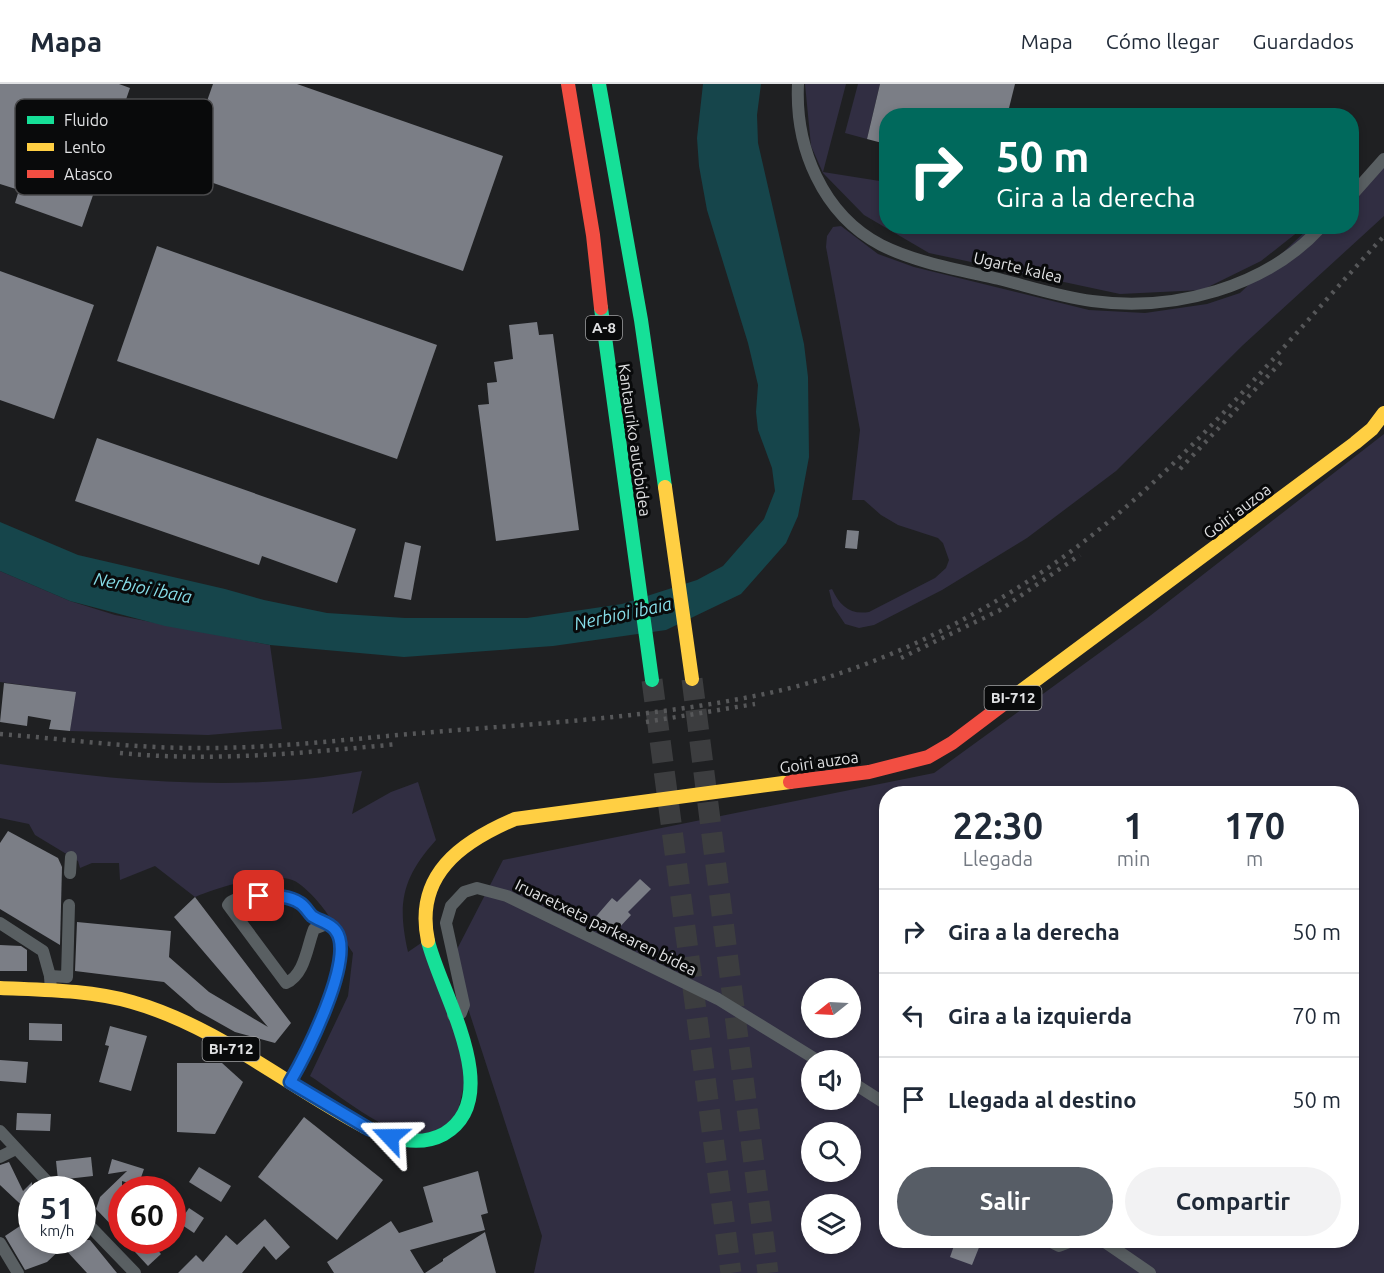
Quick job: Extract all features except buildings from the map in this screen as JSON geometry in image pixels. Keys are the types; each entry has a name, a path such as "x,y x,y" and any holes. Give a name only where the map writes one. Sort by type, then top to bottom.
{"main road":[{"name":"Kantauriko autobidea","path":"568,84 593,236 652,680"},
{"name":"Kantauriko autobidea","path":"599,84 640,309 692,679"},
{"name":"Goiri auzoa","path":"290,1082 369,1129 390,1137 414,1141 431,1139 448,1132 463,1118 470,1105 472,1070 428,939 425,914 429,891 449,857 470,840 486,830 515,819 869,772 928,757 962,736 1355,443 1372,429 1384,413"},
{"name":"BI-712","path":"0,988 114,997 158,1011 290,1082"}],"street":[{"name":"Ugarte kalea","path":"798,84 799,128 813,173 828,198 856,227 882,245 950,267 1090,301 1144,304 1174,301 1237,284 1284,259 1313,234"},
{"path":"1359,187 1384,159"},
{"path":"70,873 71,857"},
{"name":"Iruaretxeta parkearen bidea","path":"453,1015 461,1013 464,1005 446,923 450,906 464,892 477,888 507,896 718,999 801,1050"},
{"path":"290,1082 326,1009 334,980 339,939 335,930 327,924 292,899 255,896 233,900 228,905 286,983 292,980 303,962 314,929 327,924"},
{"path":"50,976 67,977 69,905"},
{"path":"0,923 43,951 50,976 51,991"},
{"path":"861,1088 879,1100"},
{"path":"0,1131 42,1176"},
{"path":"0,1157 16,1149"},
{"path":"96,1233 135,1273"},
{"path":"0,1243 18,1273"},
{"path":"1113,1248 1149,1273"}],"shaded area":[{"path":"805,84 846,84 823,172 879,181 879,224 864,215 823,173 811,146"},
{"path":"858,84 880,84 867,139 845,133"},
{"path":"1384,157 1384,216 1243,345 1116,471 1027,538 942,590 874,625 859,628 845,624 833,606 829,590 832,589 842,605 851,611 869,612 935,578 946,568 949,560 943,543 938,538 898,525 881,515 864,500 852,500 860,430 826,247 827,236 833,227 841,226 878,254 914,267 1089,310 1145,313 1207,304 1240,293 1303,234 1359,234 1359,181"},
{"path":"896,234 1295,234 1261,261 1202,290 1120,294 929,253"},
{"path":"1384,434 1384,1273 534,1273 542,1236 452,959 503,860 934,773 1146,619"},
{"path":"0,571 70,601 115,615 270,645 282,729 208,735 70,731 75,692 0,682"},
{"path":"0,764 136,779 226,783 272,782 362,771 352,814 391,792 418,782 436,840 409,879 403,905 403,919 408,952 427,939 469,1063 456,1120 427,1133 404,1132 376,1120 310,1076 348,996 353,953 322,906 307,890 288,879 262,878 195,897 155,866 120,880 119,863 92,863 80,868 78,861 35,835 29,824 0,818"}],"water":[{"name":"Nerbioi ibaia","path":"703,84 761,84 757,115 758,143 804,344 808,377 809,457 798,516 786,543 741,594 666,630 553,646 404,657 270,645 165,626 70,601 0,571 0,522 78,555 327,613 405,618 527,618 622,604 697,580 723,566 764,519 775,491 772,468 758,430 756,412 758,385 748,343 707,210 699,166 697,138"}],"tunnel":[{"path":"692,679 768,1273"},
{"path":"652,680 731,1273"}],"railway":[{"path":"0,734 171,748 228,748 294,744 576,721 654,712 731,701 805,684 840,673 910,646 943,630 1008,594 1088,538 1134,500 1221,416 1384,236"},
{"path":"1180,469 1283,360"},
{"path":"901,658 1000,610 1080,555"},
{"path":"646,722 755,704"},
{"path":"120,753 189,757 224,756 398,744"}],"traffic: fast":[{"path":"599,84 641,320 665,487"},
{"path":"601,308 652,680"},
{"path":"365,1127 404,1140 434,1138 444,1134 462,1117 470,1095 470,1070 464,1043 428,941"}],"traffic: slow":[{"path":"1009,700 1355,443 1372,429 1384,413"},
{"path":"665,487 692,679"},
{"path":"428,941 426,918 428,897 435,879 460,850 477,838 515,819 790,782"},
{"path":"0,988 99,995 132,1002 163,1013 223,1041 365,1127"}],"traffic: jam":[{"path":"568,84 593,235 601,308"},
{"path":"790,782 869,772 928,757 952,743 1009,700"}],"route":[{"path":"259,896 292,899 300,903 318,920 331,926 339,939 334,980 326,1009 310,1046 290,1082 369,1129 390,1137"}]}
